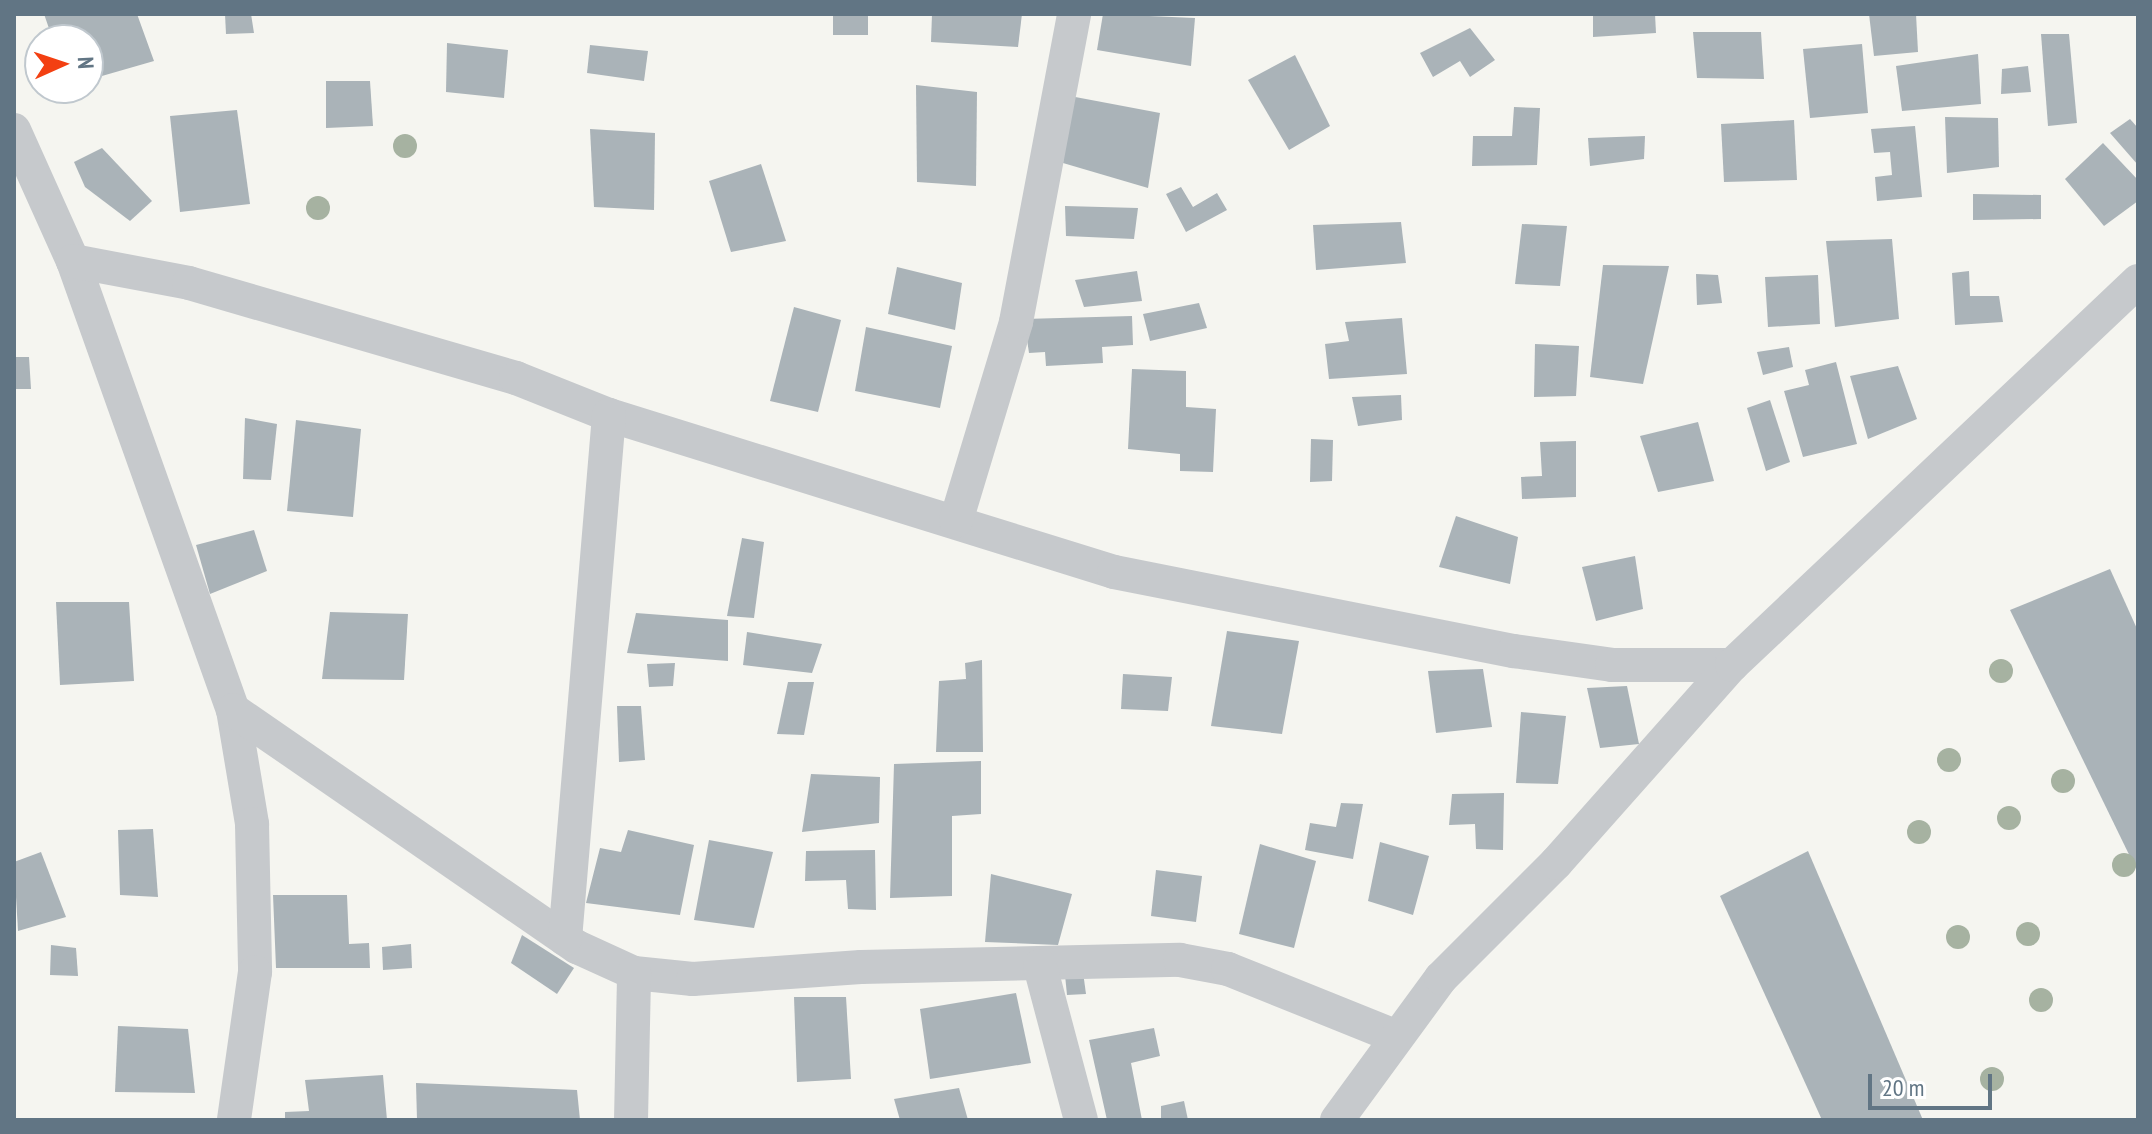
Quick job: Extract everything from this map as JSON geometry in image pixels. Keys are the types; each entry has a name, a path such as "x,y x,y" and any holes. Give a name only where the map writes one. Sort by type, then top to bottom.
{"street":[{"path":"956,521 1016,322 1074,14"},
{"path":"14,130 73,261 233,710 252,824 255,972 234,1120"},
{"path":"73,261 189,283 516,378 609,415 1114,572 1353,622 1612,665 1732,665"},
{"path":"1337,1120 1441,978 1556,863 1732,665 2138,281"},
{"path":"565,939 609,415"},
{"path":"233,710 565,939 634,973 693,979 861,967 1040,966 1180,960 1228,969 1397,1037"},
{"path":"1040,966 1081,1120"},
{"path":"631,1120 634,973"}],"building":[{"path":"44,14 137,14 154,61 104,75 104,24 47,24"},
{"path":"225,14 251,14 254,33 226,34"},
{"path":"833,14 868,14 868,35 833,35"},
{"path":"932,14 1022,14 1018,47 931,42"},
{"path":"1103,14 1195,18 1191,66 1097,50"},
{"path":"1593,14 1655,14 1656,33 1593,37"},
{"path":"1869,14 1916,14 1918,52 1874,56"},
{"path":"1470,28 1495,60 1470,77 1460,61 1433,77 1420,53"},
{"path":"1693,32 1761,32 1764,79 1697,78"},
{"path":"2041,34 2069,34 2077,123 2048,126"},
{"path":"447,43 508,50 504,98 446,92"},
{"path":"1862,44 1868,113 1810,118 1803,49"},
{"path":"590,45 648,51 644,81 587,73"},
{"path":"1978,54 1981,104 1902,111 1896,66"},
{"path":"1295,55 1330,126 1289,150 1248,80"},
{"path":"2028,66 2031,92 2001,94 2002,69"},
{"path":"326,81 370,81 373,126 326,128"},
{"path":"916,85 977,92 976,186 917,182"},
{"path":"1070,96 1160,113 1148,188 1063,163"},
{"path":"1514,107 1540,108 1537,165 1472,166 1473,136 1512,136"},
{"path":"237,110 250,204 180,212 170,116"},
{"path":"1945,117 1998,118 1999,167 1947,173"},
{"path":"2130,119 2138,128 2138,165 2110,133"},
{"path":"1794,120 1797,180 1724,182 1721,124"},
{"path":"1915,126 1922,197 1877,201 1875,177 1892,175 1890,152 1874,153 1871,129"},
{"path":"590,129 655,133 654,210 594,207"},
{"path":"1645,136 1644,159 1590,166 1588,138"},
{"path":"2103,143 2138,180 2138,201 2104,226 2065,179"},
{"path":"102,148 152,201 130,221 85,187 74,162"},
{"path":"761,164 786,241 731,252 709,181"},
{"path":"1181,187 1193,207 1217,193 1227,210 1186,232 1166,194"},
{"path":"1973,194 2041,195 2041,219 1973,220"},
{"path":"1065,206 1138,208 1134,239 1066,236"},
{"path":"1401,222 1406,263 1316,270 1313,225"},
{"path":"1522,224 1567,226 1560,286 1515,284"},
{"path":"1892,239 1899,319 1835,327 1826,241"},
{"path":"1603,265 1669,266 1643,384 1590,377"},
{"path":"897,267 962,283 955,330 888,314"},
{"path":"1137,271 1142,301 1084,307 1075,280"},
{"path":"1969,271 1970,296 1999,296 2003,322 1955,325 1952,273"},
{"path":"1696,274 1718,275 1722,303 1697,305"},
{"path":"1818,275 1820,324 1768,327 1765,277"},
{"path":"1199,303 1207,328 1150,341 1143,314"},
{"path":"794,307 841,320 818,412 770,401"},
{"path":"1132,316 1133,345 1102,347 1103,363 1046,366 1045,352 1029,353 1024,319"},
{"path":"1402,318 1407,374 1329,379 1325,344 1349,341 1345,322"},
{"path":"866,327 952,346 940,408 855,391"},
{"path":"1535,344 1579,346 1576,396 1534,397"},
{"path":"1789,347 1793,367 1763,375 1757,352"},
{"path":"14,357 29,357 31,389 14,389"},
{"path":"1836,362 1857,444 1803,457 1784,391 1809,385 1805,370"},
{"path":"1898,366 1917,419 1868,439 1850,376"},
{"path":"1132,369 1186,371 1186,407 1216,409 1213,472 1180,471 1180,454 1128,449"},
{"path":"1401,395 1402,420 1358,426 1352,397"},
{"path":"1770,400 1790,462 1766,471 1747,408"},
{"path":"245,418 277,424 271,480 243,479"},
{"path":"296,420 361,429 353,517 287,511"},
{"path":"1698,422 1714,481 1658,492 1640,436"},
{"path":"1311,439 1333,440 1332,481 1310,482"},
{"path":"1576,441 1576,497 1522,499 1521,477 1542,476 1540,442"},
{"path":"1456,516 1518,537 1510,584 1439,567"},
{"path":"254,530 267,571 210,594 196,545"},
{"path":"742,538 764,542 754,618 727,616"},
{"path":"1635,556 1643,609 1596,621 1582,567"},
{"path":"2110,569 2138,631 2138,873 2010,610"},
{"path":"56,602 129,602 134,681 60,685"},
{"path":"330,612 408,614 404,680 322,679"},
{"path":"636,613 728,620 728,661 627,653"},
{"path":"1227,631 1299,641 1282,734 1211,726"},
{"path":"747,632 822,644 812,673 743,665"},
{"path":"982,660 983,752 936,752 939,681 966,679 965,663"},
{"path":"675,663 673,686 649,687 647,664"},
{"path":"1483,669 1492,727 1436,733 1428,671"},
{"path":"1123,674 1172,677 1168,711 1121,709"},
{"path":"788,682 814,682 804,735 777,734"},
{"path":"1627,686 1639,744 1600,748 1587,688"},
{"path":"617,706 641,706 645,760 619,762"},
{"path":"1521,712 1566,716 1558,784 1516,783"},
{"path":"981,761 981,814 952,816 952,896 890,898 894,764"},
{"path":"811,774 880,777 879,823 802,832"},
{"path":"1504,793 1503,850 1476,849 1475,824 1449,825 1452,794"},
{"path":"1341,803 1363,804 1353,859 1305,850 1310,823 1336,827"},
{"path":"153,829 158,897 120,895 118,830"},
{"path":"628,830 694,845 680,915 586,903 600,848 621,852"},
{"path":"709,840 773,852 754,928 694,920"},
{"path":"1380,842 1429,856 1413,915 1368,901"},
{"path":"1260,844 1316,861 1294,948 1239,934"},
{"path":"875,850 876,910 848,909 846,880 805,881 806,851"},
{"path":"1808,851 1923,1120 1822,1120 1720,896"},
{"path":"41,852 66,917 18,931 14,862"},
{"path":"1156,870 1202,876 1196,922 1151,916"},
{"path":"991,874 1072,894 1058,945 985,942"},
{"path":"273,895 347,895 349,944 369,943 370,968 276,968"},
{"path":"522,935 574,968 557,994 511,963"},
{"path":"411,944 412,968 383,970 382,947"},
{"path":"51,945 76,948 78,976 50,975"},
{"path":"1083,972 1086,994 1067,995 1065,975"},
{"path":"1016,993 1031,1063 930,1079 920,1009"},
{"path":"794,997 846,997 851,1079 797,1082"},
{"path":"118,1026 188,1029 195,1093 115,1092"},
{"path":"1154,1028 1160,1056 1131,1063 1142,1120 1107,1120 1089,1040"},
{"path":"383,1075 387,1120 285,1120 285,1112 309,1111 305,1080"},
{"path":"416,1083 577,1090 580,1120 417,1120"},
{"path":"959,1088 968,1120 900,1120 894,1099"},
{"path":"1184,1101 1188,1120 1161,1120 1161,1106"}]}
